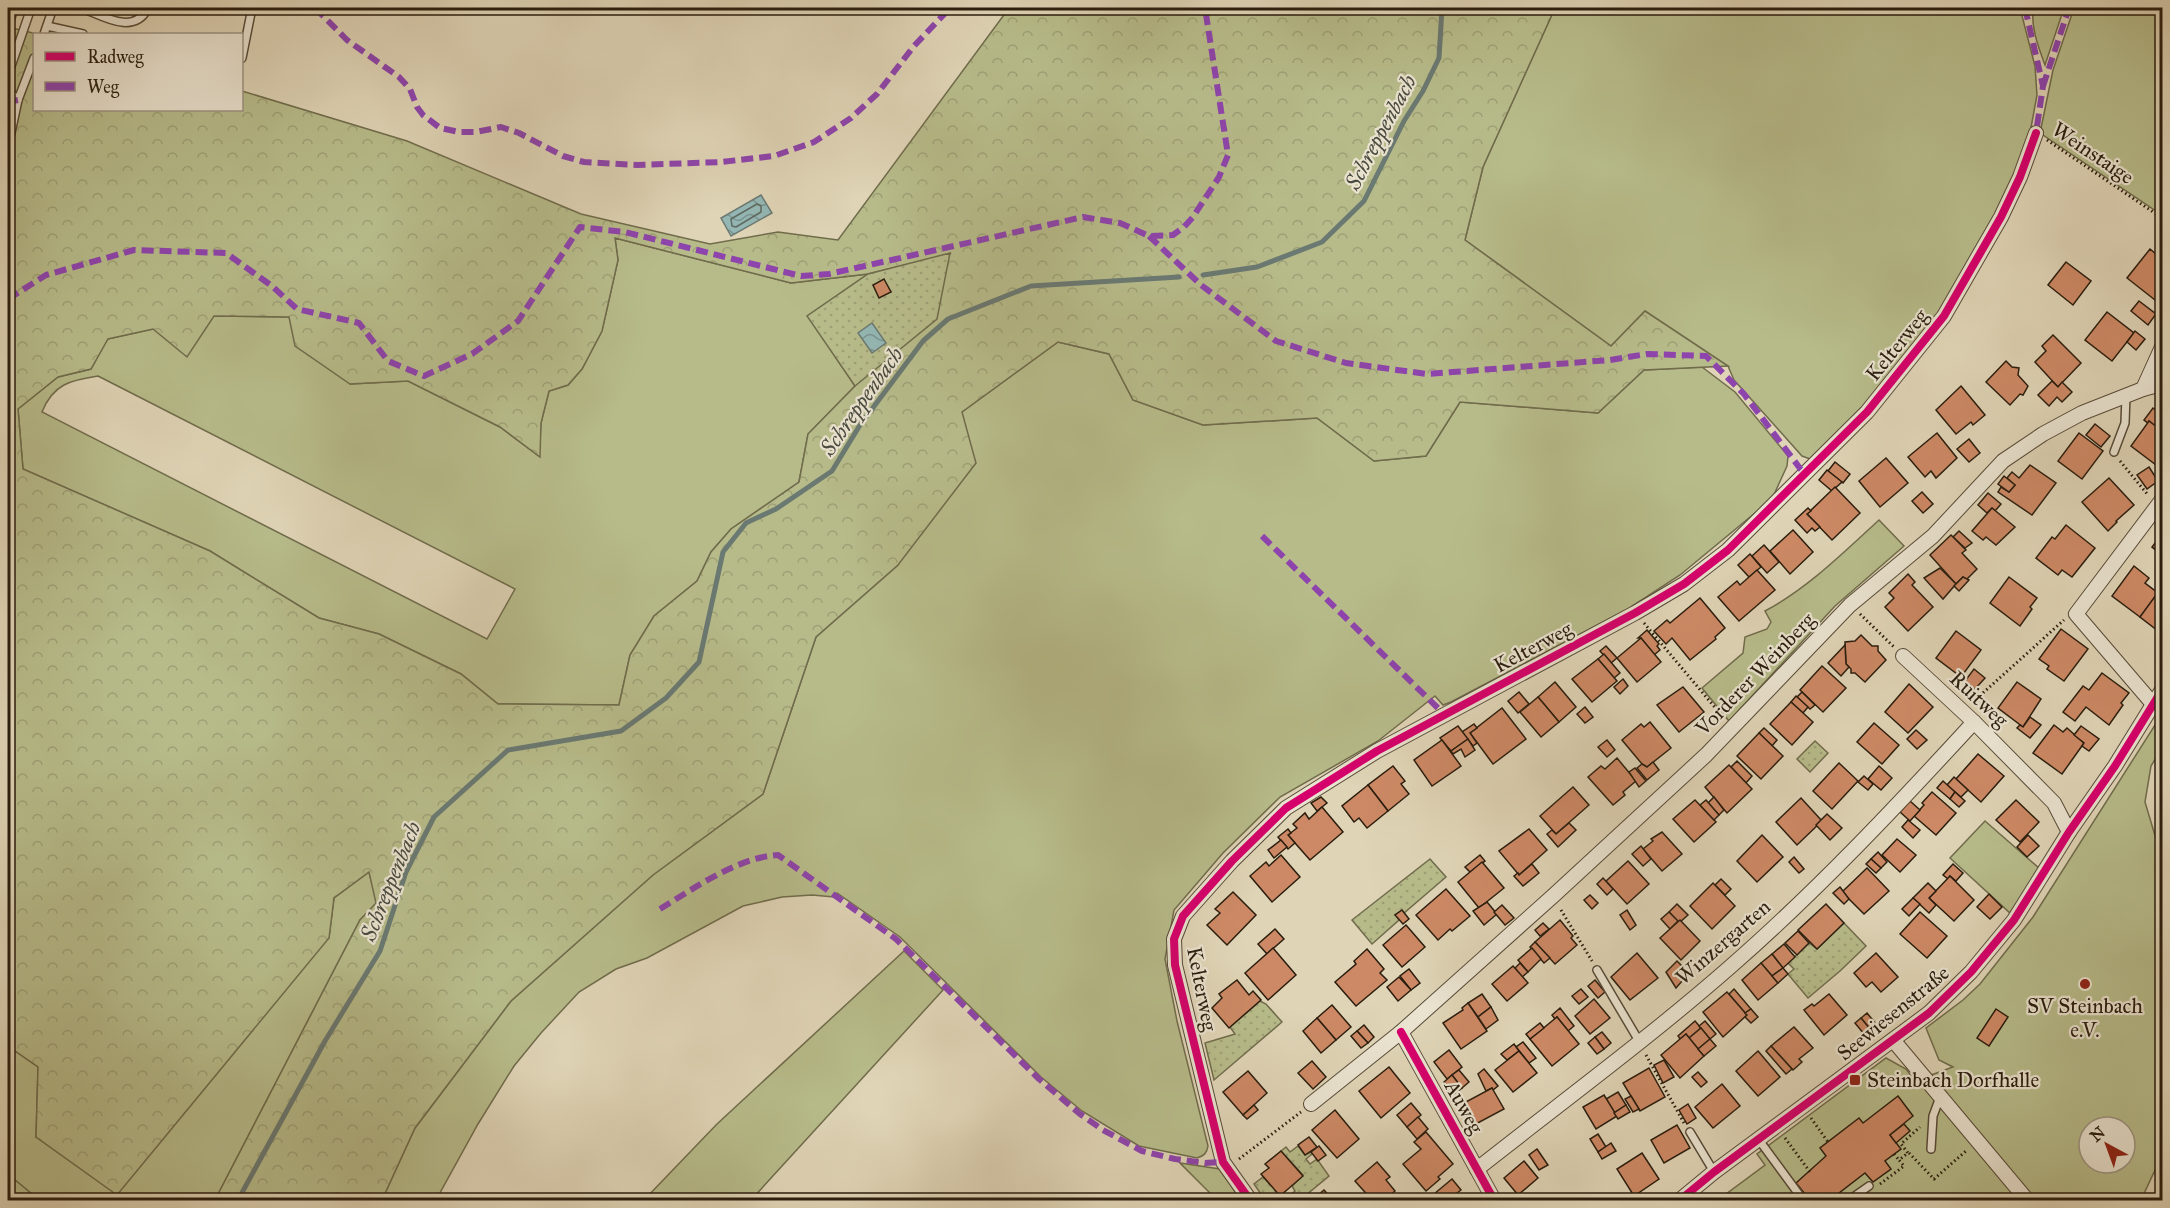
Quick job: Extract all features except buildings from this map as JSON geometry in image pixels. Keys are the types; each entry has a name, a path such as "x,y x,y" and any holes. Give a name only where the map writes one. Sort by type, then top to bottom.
{"street":[{"name":"Kelterweg","path":"1250,1200 1223,1162 1175,965 1174,939 1183,916 1232,861 1286,808 1377,751 1635,613 1684,584 1728,550 1867,412 1944,316 2001,217 2020,177 2036,133"},
{"path":"2143,388 2163,347"},
{"name":"Vorderer Weinberg","path":"1311,1104 1401,1032 1706,755 1850,605 1933,536 2003,461 2043,434 2082,413 2143,388 2163,384"},
{"path":"2152,704 2131,671 2076,614 2161,501"},
{"name":"Ruitweg","path":"1903,656 1974,722 2054,802 2068,832"},
{"name":"Seewiesenstraße","path":"1680,1200 1714,1172 1929,1013 1971,972 2014,920 2068,832 2100,793 2152,704 2163,690"},
{"name":"Winzergarten","path":"1478,1169 1729,968 1812,892 1974,722"},
{"name":"Auweg","path":"1401,1032 1494,1200"},
{"path":"1893,1040 2027,1200"}],"lane":[{"path":"8,75 31,8"},
{"path":"44,8 53,9 44,33"},
{"path":"82,8 121,23 132,22 144,15 148,8"},
{"path":"243,53 252,8"},
{"path":"47,27 78,33"},
{"path":"8,147 18,100 33,61"},
{"path":"8,85 10,92 18,100"},
{"path":"2114,452 2125,423 2126,395"},
{"path":"1597,970 1639,1041"},
{"path":"1931,1149 1933,1116 1940,1097"},
{"path":"1690,1132 1714,1172"},
{"path":"1759,1140 1803,1200"},
{"path":"1849,1200 1869,1185"},
{"path":"2027,1200 2042,1199"}],"path":[{"path":"2114,452 2146,494 2161,501"},
{"path":"1850,605 1903,656"},
{"path":"1974,722 1973,702 2060,622 2076,614"},
{"path":"1654,634 1722,716"},
{"path":"1553,896 1597,970"},
{"path":"1639,1041 1690,1132"},
{"path":"1223,1162 1237,1161 1311,1104"},
{"path":"1803,1107 1828,1142"},
{"path":"1778,1126 1810,1172"},
{"path":"1908,1138 1901,1144 1934,1179 1967,1150"},
{"path":"1899,1160 1908,1153"},
{"path":"1869,1185 1872,1190 1904,1166 1894,1154"}],"green space":[{"path":"8,8 19,8 12,28 33,33 33,111 243,111 243,91 407,141 581,214 710,244 778,232 838,240 1009,8 1555,8 1483,167 1465,240 1611,346 1645,311 1728,366 1644,370 1598,413 1460,402 1426,456 1374,461 1317,418 1203,425 1133,400 1109,354 1058,342 962,412 976,463 898,565 816,637 763,794 653,875 511,1001 415,1128 382,1200 215,1200 360,920 376,903 369,872 334,898 329,938 117,1195 36,1137 38,1067 8,1046","holes":["615,238 791,283 868,274 950,254 855,386 808,434 799,482 731,529 711,552 697,581 654,616 630,655 619,705 498,704 461,674 379,634 319,618 210,551 23,469 18,409 58,377 91,369 108,339 153,329 187,357 214,316 289,317 295,346 350,384 408,381 500,427 540,457 541,423 549,391 568,385 582,369 602,331 618,260"]},
{"path":"1555,8 2020,8 2035,66 2037,95 2030,133 2012,186 1944,310 1820,455 1810,459 1802,456 1734,380 1728,366 1645,311 1611,346 1465,240 1483,167"},
{"path":"2033,8 2064,8 2045,65 2034,30"},
{"path":"2074,8 2162,8 2162,215 2040,133 2053,70"},
{"path":"615,238 791,283 868,274 808,316 855,386 808,434 799,482 731,529 711,552 697,581 654,616 630,655 619,705 498,704 461,674 379,634 319,618 210,551 23,469 18,409 58,377 91,369 107,339 213,316 289,317 350,384 408,381 500,427 539,456 541,423 549,391 568,385 582,369 602,331 618,260","holes":["98,376 515,589 487,639 42,412 57,389 79,379"]},
{"path":"950,253 937,319 855,386 807,316 868,274"},
{"path":"1058,342 1109,354 1133,400 1203,425 1317,418 1374,461 1426,456 1460,402 1598,413 1644,370 1702,367 1735,392 1788,456 1787,466 1772,499 1680,575 1628,609 1451,702 1443,705 1435,696 1378,741 1280,797 1223,853 1174,910 1165,959 1177,1021 1208,1146 1202,1156 1197,1158 1139,1146 1082,1111 1041,1077 900,937 837,893 834,897 812,895 782,897 743,906 647,958 616,969 579,992 514,1066 478,1124 436,1200 382,1200 415,1128 511,1001 653,875 763,794 816,637 898,565 962,412"},
{"path":"1879,520 1904,546 1835,606 1729,721 1702,688 1743,653 1745,637 1767,629 1771,622 1765,611 1810,581"},
{"name":"SV Steinbach e.V.","path":"2162,714 2162,748 2151,766 2145,802 2162,859 2162,1155 2141,1200 1718,1200 1765,1165 1757,1154 1886,1058 1906,1069 1915,1081 1953,1067 1939,1060 1926,1028 1980,984 2033,917"},
{"path":"1815,741 1828,753 1810,772 1797,759"},
{"path":"1985,821 2040,869 2010,913 1950,858"},
{"path":"1430,859 1446,877 1404,913 1396,915 1399,920 1372,944 1352,920"},
{"path":"369,872 377,903 360,920 215,1200 39,1200 8,1174 8,1046 38,1067 36,1137 329,938 334,898"},
{"path":"1844,923 1866,946 1808,998 1788,974 1794,969 1788,963 1809,943 1817,949"},
{"path":"904,951 943,990 751,1200 644,1200 717,1124"},
{"path":"1260,1001 1266,1004 1282,1022 1214,1080 1205,1043 1235,1034 1230,1027"},
{"path":"1298,1146 1305,1155 1311,1152 1312,1154 1306,1159 1310,1164 1317,1159 1329,1176 1300,1200 1265,1200 1254,1184 1263,1177 1285,1199 1295,1191 1292,1186 1303,1175 1281,1151 1286,1147 1290,1152"},
{"path":"1180,1163 1220,1169 1241,1200 1207,1200 1211,1194"},
{"path":"8,1174 39,1200 8,1200"}],"water":[{"path":"761,195 772,213 731,236 721,218"},
{"path":"872,323 886,343 872,353 858,333"}],"waterway":[{"name":"Schreppenbach","path":"1203,275 1257,267 1322,242 1364,201 1439,58 1442,8"},
{"name":"Schreppenbach","path":"238,1200 325,1041 380,951 406,872 434,817 508,750 621,731 666,698 699,662 723,552 746,523 776,509 832,471 860,425 923,341 948,319 1031,286 1179,277"}],"marked path":[{"path":"315,8 347,40 399,77 410,89 423,115 440,128 459,132 476,132 501,127 519,133 563,156 584,162 637,165 721,162 774,156 814,142 851,118 877,94 914,46 950,8"},
{"path":"8,299 46,275 134,250 226,253 272,286 297,309 359,323 388,361 424,376 472,354 518,321 580,227 625,232 801,276 829,274 1083,217 1120,223 1149,236 1173,235 1193,217 1219,177 1228,155 1205,8"},
{"path":"2025,8 2043,86 2036,133"},
{"path":"2043,86 2069,8"},
{"path":"8,102 18,100"},
{"path":"1149,236 1201,285 1276,341 1346,363 1427,374 1610,360 1647,354 1706,356 1744,394 1805,475"},
{"path":"1262,536 1445,715"},
{"path":"660,909 701,884 747,861 778,855 896,939 1039,1079 1080,1114 1103,1130 1142,1151 1175,1159 1205,1163 1223,1162"}],"cycle path":[{"name":"Weinstaige","path":"1250,1200 1223,1162 1175,965 1174,939 1183,916 1232,861 1286,808 1377,751 1635,613 1684,584 1728,550 1867,412 1944,316 2001,217 2020,177 2036,133"},
{"path":"1680,1200 1714,1172 1929,1013 1971,972 2014,920 2162,690"},
{"path":"1401,1032 1494,1200"}],"place":[{"name":"SV Steinbach e.V.","path":"2085,984"},
{"name":"Steinbach Dorfhalle","path":"1855,1080"}]}
